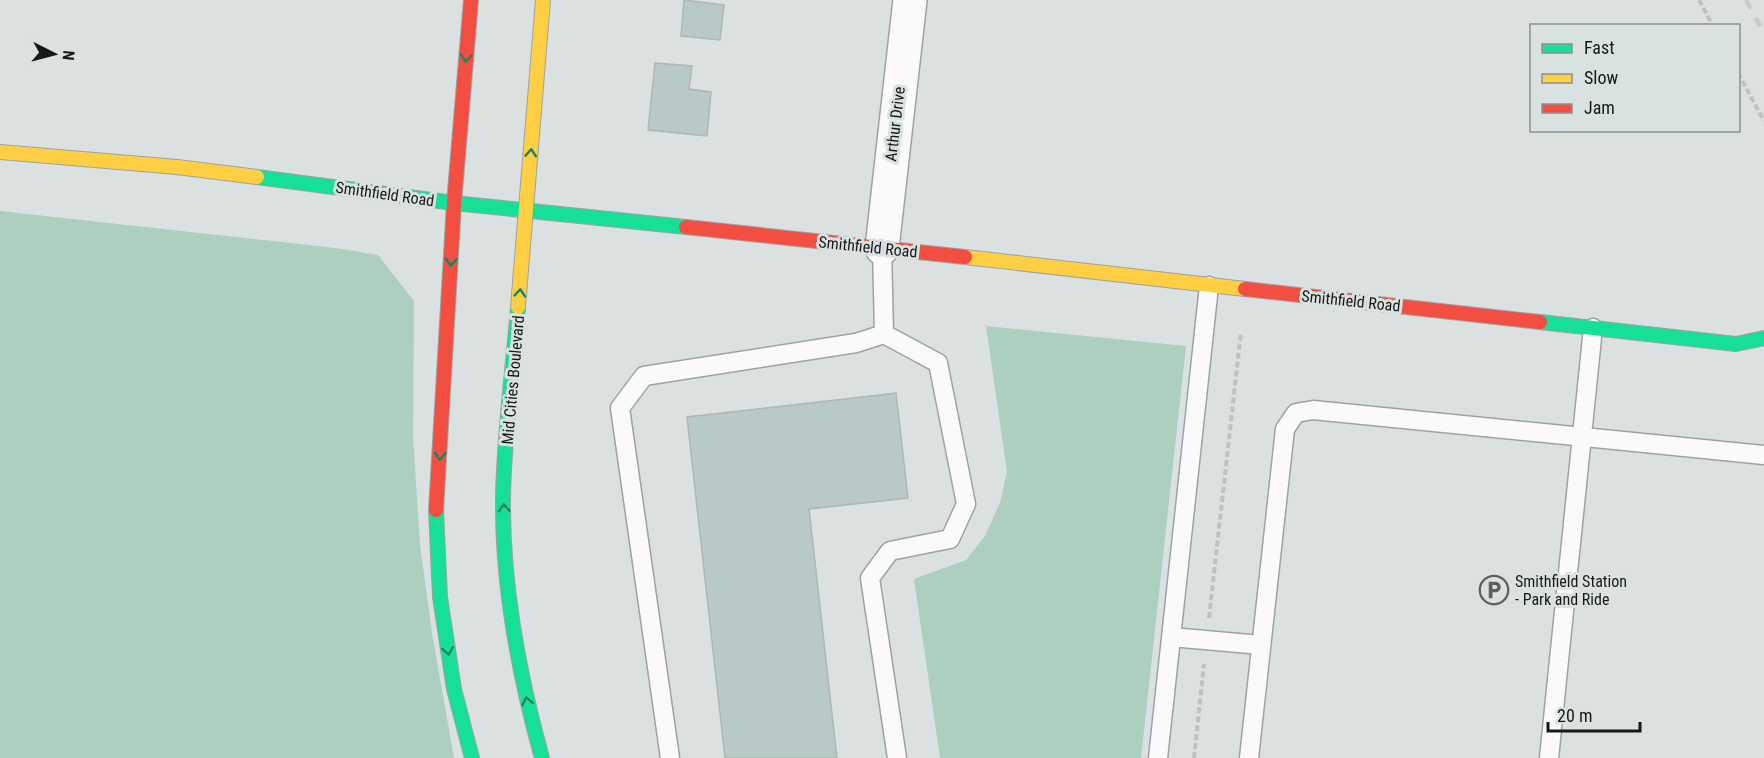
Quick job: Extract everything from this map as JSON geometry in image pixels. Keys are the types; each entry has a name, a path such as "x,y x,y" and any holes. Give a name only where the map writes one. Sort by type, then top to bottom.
{"main road":[{"path":"471,0 454,203 436,510 440,597 454,689 472,758"},
{"name":"Mid Cities Boulevard","path":"542,758 527,704 509,594 503,498 543,0"},
{"name":"Smithfield Road","path":"0,152 177,166 454,203 882,248 1736,344 1764,338"},
{"name":"Smithfield Road","path":"1736,344 1755,353"}],"street":[{"name":"Arthur Drive","path":"882,248 910,0"}],"lane":[{"path":"882,248 884,334"},
{"path":"1158,758 1209,286"},
{"path":"1549,758 1593,328"},
{"path":"670,758 620,408 644,376 856,343 884,334 938,363 966,504 950,539 890,551 870,578 897,758"},
{"path":"1249,758 1285,429 1296,413 1313,410 1582,435 1764,455"},
{"path":"1171,636 1261,645"}],"path":[{"path":"1700,0 1712,24"},
{"path":"1740,77 1764,122"},
{"path":"1194,758 1241,332"}],"green space":[{"path":"0,211 336,248 378,255 414,301 413,436 420,545 432,633 454,758 0,758"},
{"path":"986,326 1186,346 1141,758 940,758 914,579 966,560 985,536 1000,503 1007,472"}],"building":[{"path":"684,0 724,5 720,40 681,36"},
{"path":"655,63 692,66 689,89 711,92 707,136 648,130"},
{"path":"896,393 908,498 809,509 837,758 725,758 687,417"}],"railway":[{"path":"1746,0 1764,33"}],"traffic: fast":[{"path":"257,177 454,203 686,227"},
{"path":"518,307 505,450 503,531 509,597 519,662 542,758"},
{"path":"1540,322 1736,344 1764,338"},
{"path":"436,510 440,597 454,689 472,758"}],"traffic: slow":[{"path":"518,307 543,0"},
{"path":"0,152 177,167 257,177"},
{"path":"965,257 1245,289"}],"traffic: jam":[{"path":"436,510 454,203 471,0"},
{"path":"686,227 965,257"},
{"path":"1245,289 1540,322"}],"place":[{"name":"Smithfield Station - Park and Ride","path":"1494,590"}]}
